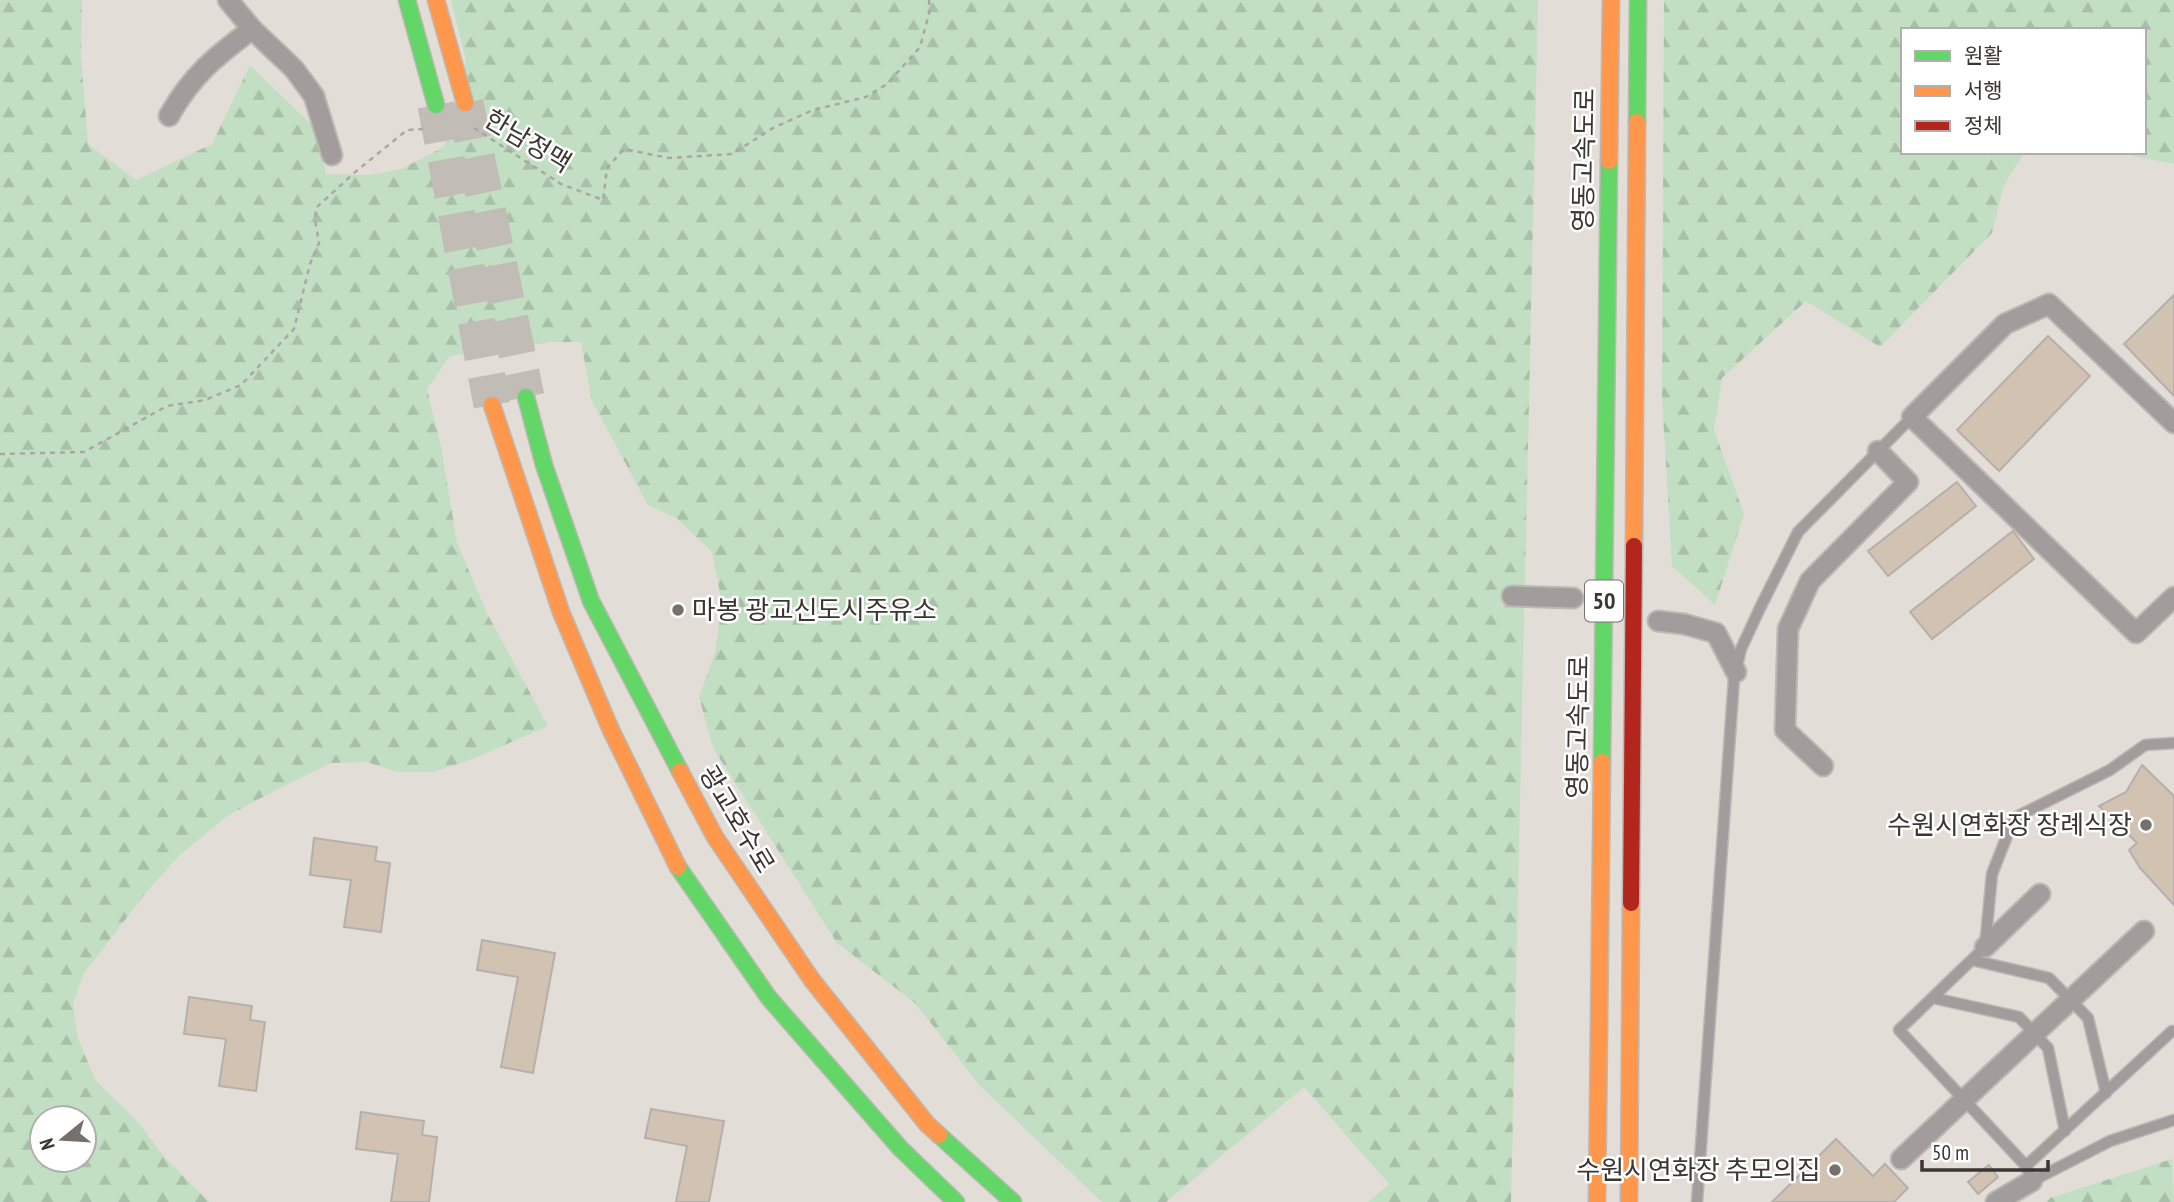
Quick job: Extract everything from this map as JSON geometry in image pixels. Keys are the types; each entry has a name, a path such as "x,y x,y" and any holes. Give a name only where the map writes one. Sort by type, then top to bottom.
{"highway":[{"path":"407,0 436,105"},
{"path":"436,0 465,103"},
{"name":"영동고속도로","path":"1597,1202 1611,0"},
{"name":"영동고속도로","path":"1629,1202 1639,0"},
{"name":"광교호수로","path":"526,397 544,465 591,601 715,837 812,980 927,1124 1013,1202"},
{"path":"492,405 561,612 610,728 674,861 769,998 900,1148 956,1202"}],"street":[{"path":"228,0 252,29 294,69 314,96 332,155"},
{"path":"169,116 180,96 199,72 252,29"},
{"path":"2174,423 2049,304 2005,324 1912,417 2136,633 2174,597"},
{"path":"1823,766 1785,730 1788,629 1810,581 1908,482 1878,451"},
{"path":"1512,596 1573,598"},
{"path":"1658,621 1684,624 1716,633 1736,672"},
{"path":"1979,954 2040,894"},
{"path":"1901,1159 2144,931"},
{"path":"1996,1202 2029,1174"}],"lane":[{"path":"1697,1202 1736,672 1741,649 1759,607 1798,532 1912,417"},
{"path":"2029,1174 1899,1030 1979,954 1992,874 2014,818 2110,770 2145,745 2174,743"},
{"path":"1979,954 2049,978 2088,1018 2106,1093"},
{"path":"1933,998 2019,1017 2048,1048 2065,1131"},
{"path":"2029,1174 2065,1131 2172,1031"},
{"path":"2029,1174 2174,1120"}],"path":[{"name":"한남정맥","path":"467,124 561,184 603,200 607,168 624,149 669,158 732,154 773,128 813,110 866,97 887,84 919,47 930,10 929,0"},
{"path":"0,454 85,452 167,406 205,400 242,385 294,329 310,264 319,243 316,208 407,130 431,128"}],"green space":[{"path":"2,0 82,0 81,57 88,144 136,180 212,144 250,65 316,129 326,174 370,175 401,169 444,147 466,61 451,0 1538,0 1511,1202 1368,1202 1389,1184 1304,1087 1166,1202 1102,1202 980,1086 915,1003 837,943 713,748 699,697 715,653 722,603 712,552 676,518 648,505 592,401 581,342 553,342 450,356 427,389 441,446 457,543 488,615 548,726 475,758 434,772 397,772 367,762 331,763 227,816 179,856 148,890 84,973 73,1004 78,1039 96,1081 138,1122 164,1157 209,1202 0,1202"},
{"path":"1664,0 2174,0 2174,164 2124,154 2146,154 2146,28 1901,28 1901,154 2024,154 2004,185 1992,233 1880,347 1806,301 1722,378 1714,430 1744,514 1715,605 1672,566 1662,398"},
{"path":"2172,1159 2174,1202 2047,1202 2050,1198"}],"building":[{"path":"2174,295 2174,396 2124,344"},
{"path":"2048,336 2090,376 1999,471 1957,430"},
{"path":"1957,482 1976,506 1888,576 1868,551"},
{"path":"2013,531 2034,559 1932,639 1910,612"},
{"name":"수원시연화장 장례식장","path":"2142,765 2174,796 2174,905 2140,868 2129,850 2137,843 2099,806 2126,792"},
{"path":"314,838 377,847 375,861 390,863 381,932 344,927 351,880 310,875"},
{"path":"482,940 555,953 533,1073 501,1067 518,977 477,970"},
{"path":"189,997 252,1006 250,1020 265,1022 256,1091 219,1086 226,1039 184,1034"},
{"path":"651,1109 724,1121 709,1202 676,1202 687,1146 645,1138"},
{"path":"361,1112 424,1121 422,1135 437,1137 429,1202 391,1202 398,1154 356,1149"},
{"name":"수원시연화장 추모의집","path":"1836,1139 1873,1176 1885,1164 1908,1188 1894,1202 1772,1202"},
{"path":"1989,1165 1998,1177 1978,1194 1968,1182"}],"tunnel":[{"path":"465,103 526,397"},
{"path":"436,105 492,405"}],"traffic: fast":[{"path":"407,0 436,105"},
{"path":"1637,122 1638,0"},
{"path":"1602,762 1609,161"},
{"path":"526,397 544,465 591,601 680,771"},
{"path":"678,867 769,998 900,1148 956,1202"},
{"path":"939,1135 1013,1202"}],"traffic: slow":[{"path":"436,0 465,103"},
{"path":"1609,161 1611,0"},
{"path":"1634,546 1637,122"},
{"path":"492,405 561,612 610,728 678,867"},
{"path":"1597,1202 1602,762"},
{"path":"680,771 715,837 812,980 927,1124 939,1135"},
{"path":"1629,1202 1631,903"}],"traffic: jam":[{"path":"1631,903 1634,546"}],"place":[{"name":"마봉 광교신도시주유소","path":"678,610"},
{"name":"수원시연화장 장례식장","path":"2146,825"},
{"name":"수원시연화장 추모의집","path":"1835,1170"}]}
